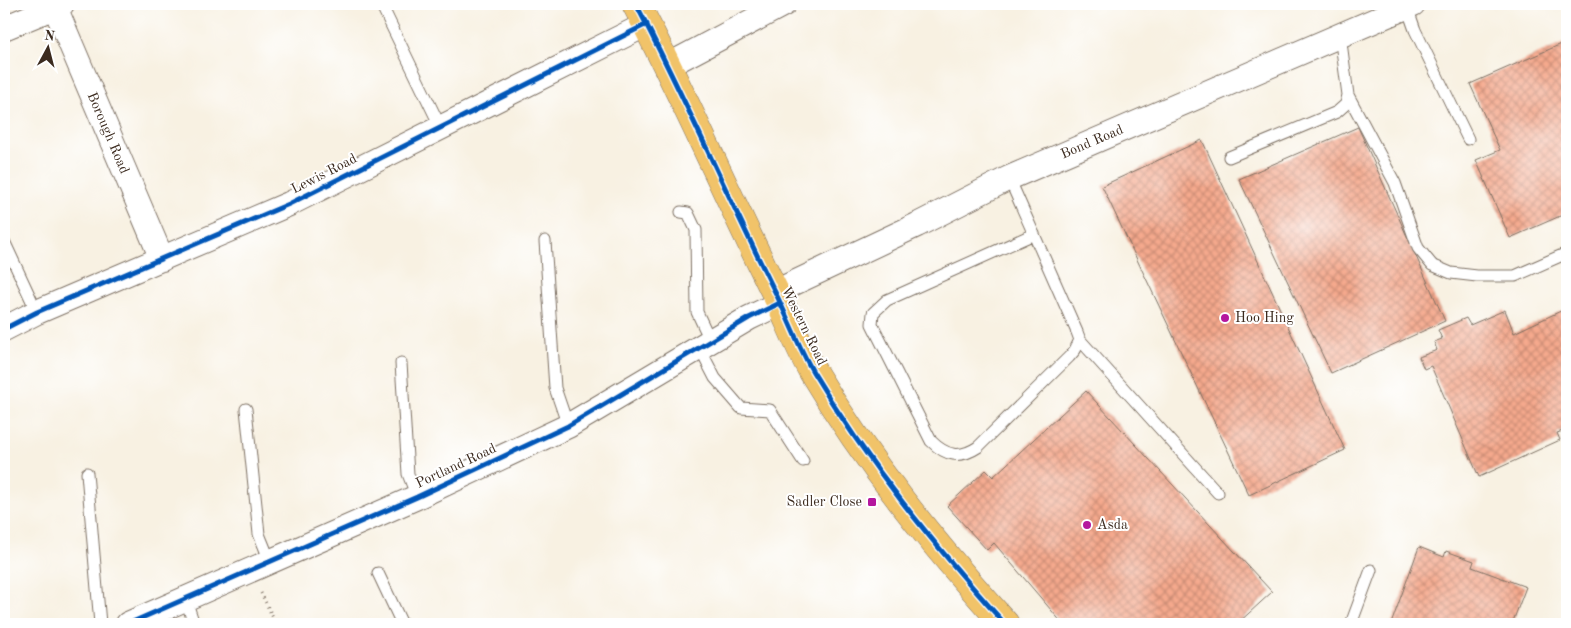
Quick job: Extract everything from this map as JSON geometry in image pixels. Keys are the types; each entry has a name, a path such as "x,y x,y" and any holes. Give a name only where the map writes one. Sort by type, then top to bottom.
{"main road":[{"name":"Western Road","path":"642,14 812,370 860,447 943,554 1005,624"}],"street":[{"path":"667,66 784,4"},
{"path":"4,28 59,5"},
{"name":"Borough Road","path":"59,5 162,259"},
{"name":"Bond Road","path":"778,297 1009,178 1410,5"},
{"name":"Lewis Road","path":"4,329 38,312 289,204 441,128 642,14"},
{"name":"Portland Road","path":"128,624 418,497 568,426 706,345 778,297"}],"lane":[{"path":"381,4 441,128"},
{"path":"1410,5 1415,30 1468,139"},
{"path":"1340,36 1348,96 1395,183 1418,248 1432,265 1451,273 1477,276 1515,276 1567,252"},
{"path":"1229,157 1337,112 1346,104 1348,96"},
{"path":"1009,178 1078,336 1218,493"},
{"path":"681,212 688,213 696,230 697,312 715,378 741,408 770,410 803,461"},
{"path":"1034,234 887,300 873,313 872,324 931,441 941,451 954,455 968,453 978,447 1076,350 1078,336"},
{"path":"4,241 38,312"},
{"path":"545,241 555,388 568,426"},
{"path":"401,363 408,474 418,497"},
{"path":"246,409 259,534 260,566"},
{"path":"87,473 100,624"},
{"path":"1351,624 1372,570"},
{"path":"378,573 402,624"},
{"path":"186,600 194,624"}],"path":[{"path":"260,566 276,624"}],"building":[{"path":"1566,42 1567,213 1510,238 1476,160 1500,150 1470,84"},
{"path":"1358,127 1445,321 1331,373 1239,179"},
{"name":"Hoo Hing","path":"1202,140 1345,450 1249,495 1102,186"},
{"path":"1565,309 1567,315 1567,433 1564,435 1563,431 1557,433 1560,440 1479,477 1431,366 1424,369 1419,357 1437,350 1434,342 1442,339 1438,330 1466,318 1470,325 1505,310 1514,333"},
{"name":"Asda","path":"1086,391 1272,592 1237,624 1063,624 994,543 987,550 947,506 986,470 993,477"},
{"path":"1419,547 1444,557 1446,551 1474,561 1472,567 1526,587 1512,624 1391,624"}],"cycle path":[{"path":"636,4 672,75 813,372 856,439 903,503 1005,624"},
{"path":"4,329 37,312 289,204 647,24"},
{"path":"128,624 417,497 568,426 749,318 780,303"}],"place":[{"name":"Hoo Hing","path":"1225,318"},
{"name":"Sadler Close","path":"872,502"},
{"name":"Asda","path":"1087,525"}]}
